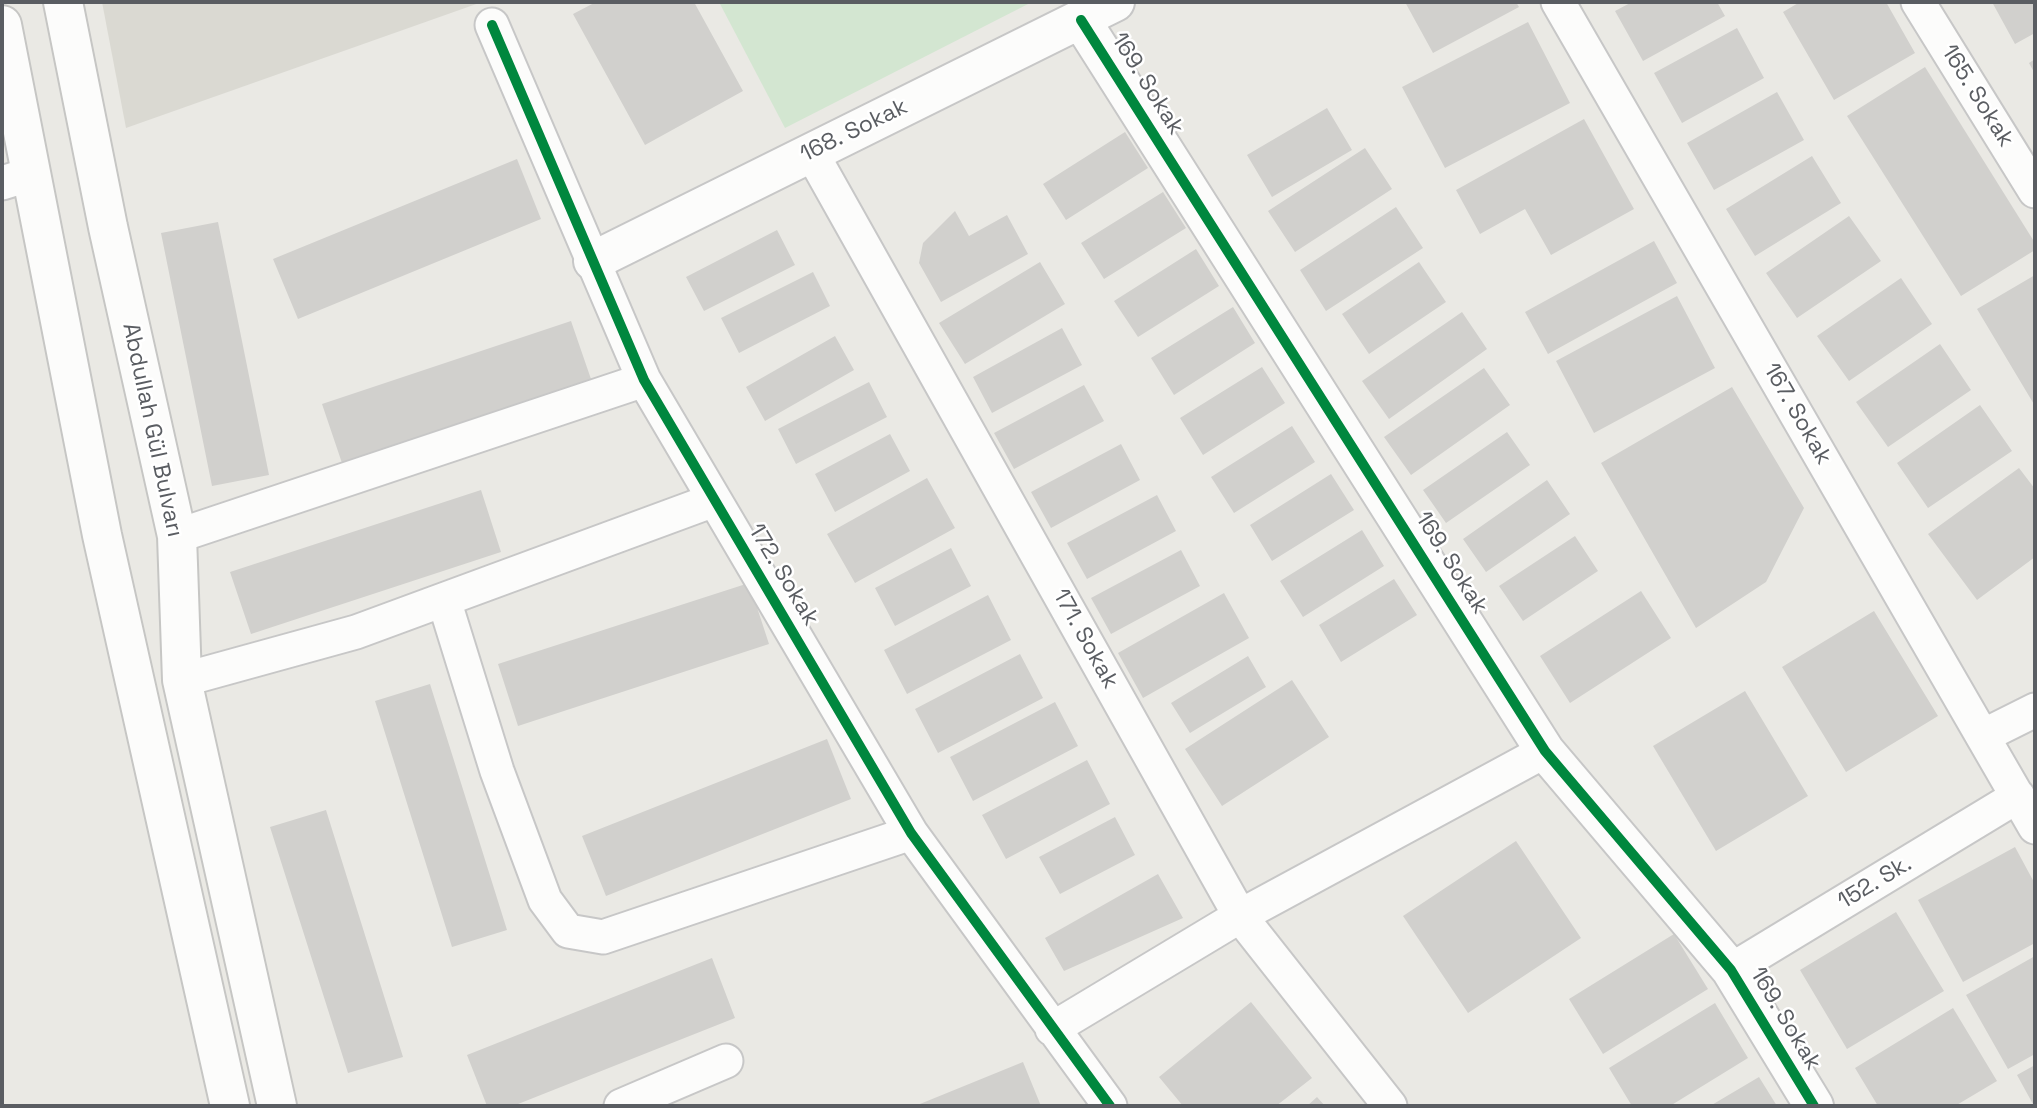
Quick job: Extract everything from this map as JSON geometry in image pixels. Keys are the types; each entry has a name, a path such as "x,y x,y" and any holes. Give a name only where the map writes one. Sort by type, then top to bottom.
{"main road":[{"name":"Abdullah Gül Bulvarı","path":"63,2 108,227 177,536 182,680 276,1106"},
{"name":"168. Sokak","path":"593,261 1115,2"},
{"name":"169. Sokak","path":"1081,20 1545,751 1731,970 1814,1106"},
{"path":"2,25 16,179 102,535 227,1106"}],"street":[{"name":"167. Sokak","path":"1558,2 2035,827"},
{"name":"165. Sokak","path":"1918,2 2035,191"},
{"name":"172. Sokak","path":"492,24 644,380 911,833 1110,1106"},
{"name":"171. Sokak","path":"811,152 1240,916 1390,1106"},
{"path":"177,536 644,380"},
{"path":"182,680 356,632 714,500"},
{"path":"444,600 497,771 545,900 568,931 603,937 911,833"},
{"path":"1983,736 2035,710"},
{"path":"1052,1029 1240,916 1545,751"},
{"name":"152. Sk.","path":"1731,970 2018,796"},
{"path":"621,1106 726,1061"}],"shaded area":[{"path":"102,2 482,2 126,128"}],"green space":[{"path":"719,2 1032,2 785,128"}],"building":[{"path":"596,2 694,2 743,91 645,145 573,14"},
{"path":"1405,2 1516,2 1519,7 1433,53"},
{"path":"1632,2 1717,2 1725,16 1643,61 1615,11"},
{"path":"1800,2 1886,2 1915,53 1834,100 1783,12"},
{"path":"1992,2 2035,2 2035,33 2015,44"},
{"path":"1528,22 1570,103 1445,168 1402,87"},
{"path":"1737,28 1764,78 1682,123 1654,73"},
{"path":"2035,59 2035,74 2029,63"},
{"path":"1925,67 2035,243 2035,250 1961,296 1847,116"},
{"path":"1777,92 1804,140 1714,190 1687,143"},
{"path":"1327,108 1352,150 1272,197 1247,155"},
{"path":"1584,119 1634,209 1551,255 1525,209 1480,234 1456,190"},
{"path":"1125,132 1148,168 1066,220 1043,184"},
{"path":"1365,148 1392,189 1295,252 1268,211"},
{"path":"1812,156 1841,203 1755,256 1726,209"},
{"path":"517,159 541,219 298,319 273,259"},
{"path":"1163,192 1186,228 1104,279 1081,243"},
{"path":"1396,207 1423,248 1326,311 1300,270"},
{"path":"955,211 969,236 1007,215 1028,254 941,302 919,263 923,243"},
{"path":"1849,216 1881,261 1797,318 1766,273"},
{"path":"218,222 269,475 212,486 161,233"},
{"path":"777,230 795,265 704,311 686,277"},
{"path":"1654,241 1677,283 1548,354 1525,312"},
{"path":"1196,249 1219,286 1138,337 1114,301"},
{"path":"1040,262 1065,304 965,364 939,323"},
{"path":"1419,262 1446,302 1369,354 1342,314"},
{"path":"813,272 830,306 739,353 721,318"},
{"path":"2035,275 2035,406 1977,309"},
{"path":"1901,278 1932,324 1849,381 1817,336"},
{"path":"1677,296 1715,368 1594,433 1556,361"},
{"path":"1233,307 1255,343 1174,395 1151,358"},
{"path":"1462,312 1487,349 1389,419 1362,381"},
{"path":"571,321 592,382 343,466 322,404"},
{"path":"1062,328 1082,365 992,413 973,377"},
{"path":"835,336 854,370 765,421 746,387"},
{"path":"1940,344 1971,390 1888,447 1856,402"},
{"path":"1262,367 1285,403 1203,455 1180,418"},
{"path":"1484,368 1510,405 1411,475 1384,437"},
{"path":"869,382 887,417 796,464 778,429"},
{"path":"1084,385 1104,421 1014,469 994,433"},
{"path":"1732,387 1804,508 1766,582 1696,628 1601,463"},
{"path":"1980,405 2012,451 1928,508 1897,463"},
{"path":"1292,426 1315,462 1234,513 1211,477"},
{"path":"1507,432 1530,465 1446,523 1423,490"},
{"path":"890,434 910,471 835,512 815,474"},
{"path":"1121,444 1140,480 1051,528 1031,492"},
{"path":"2019,468 2035,489 2035,557 1977,600 1928,534"},
{"path":"1331,474 1354,510 1272,561 1250,525"},
{"path":"927,478 955,528 855,583 827,534"},
{"path":"1547,480 1570,514 1486,572 1463,539"},
{"path":"481,490 501,552 251,634 230,572"},
{"path":"1157,495 1176,531 1087,579 1067,543"},
{"path":"1362,530 1384,566 1303,617 1280,581"},
{"path":"1575,536 1598,571 1523,621 1499,586"},
{"path":"951,548 971,586 895,626 875,588"},
{"path":"1181,550 1200,586 1111,634 1091,598"},
{"path":"1394,579 1417,615 1341,662 1319,625"},
{"path":"749,583 769,644 518,726 498,664"},
{"path":"1641,591 1671,638 1570,703 1540,656"},
{"path":"1224,593 1249,638 1143,698 1118,653"},
{"path":"988,595 1011,640 907,694 884,650"},
{"path":"1874,611 1938,716 1846,772 1782,667"},
{"path":"1020,654 1043,698 938,753 915,709"},
{"path":"1248,656 1266,687 1190,733 1171,703"},
{"path":"1292,680 1329,737 1222,806 1185,749"},
{"path":"430,684 507,930 452,947 375,701"},
{"path":"1745,691 1808,796 1716,851 1653,746"},
{"path":"1055,702 1078,746 973,801 950,757"},
{"path":"827,739 851,799 606,896 582,836"},
{"path":"1087,760 1110,804 1006,859 982,815"},
{"path":"326,810 403,1057 348,1073 270,827"},
{"path":"1115,817 1135,855 1060,894 1039,857"},
{"path":"1516,841 1581,938 1468,1013 1403,916"},
{"path":"2015,847 2035,884 2035,943 1963,982 1918,900"},
{"path":"1158,874 1183,918 1064,971 1045,938"},
{"path":"1896,912 1944,991 1847,1049 1800,970"},
{"path":"1674,934 1708,989 1603,1054 1569,999"},
{"path":"2035,956 2035,1054 2008,1069 1966,995"},
{"path":"712,958 735,1018 513,1106 487,1106 467,1055"},
{"path":"1251,1002 1312,1078 1276,1106 1183,1106 1159,1077"},
{"path":"1715,1003 1748,1058 1670,1106 1632,1106 1609,1068"},
{"path":"1953,1008 1997,1081 1955,1106 1878,1106 1855,1068"},
{"path":"1023,1062 1041,1106 915,1106"},
{"path":"2035,1065 2035,1106 2034,1106 2017,1075"},
{"path":"1759,1077 1777,1106 1710,1106"},
{"path":"1317,1097 1325,1106 1307,1106"}],"cycle path":[{"path":"1081,20 1545,751 1731,970 1814,1106"},
{"path":"492,25 644,380 911,833 1110,1106"}]}
